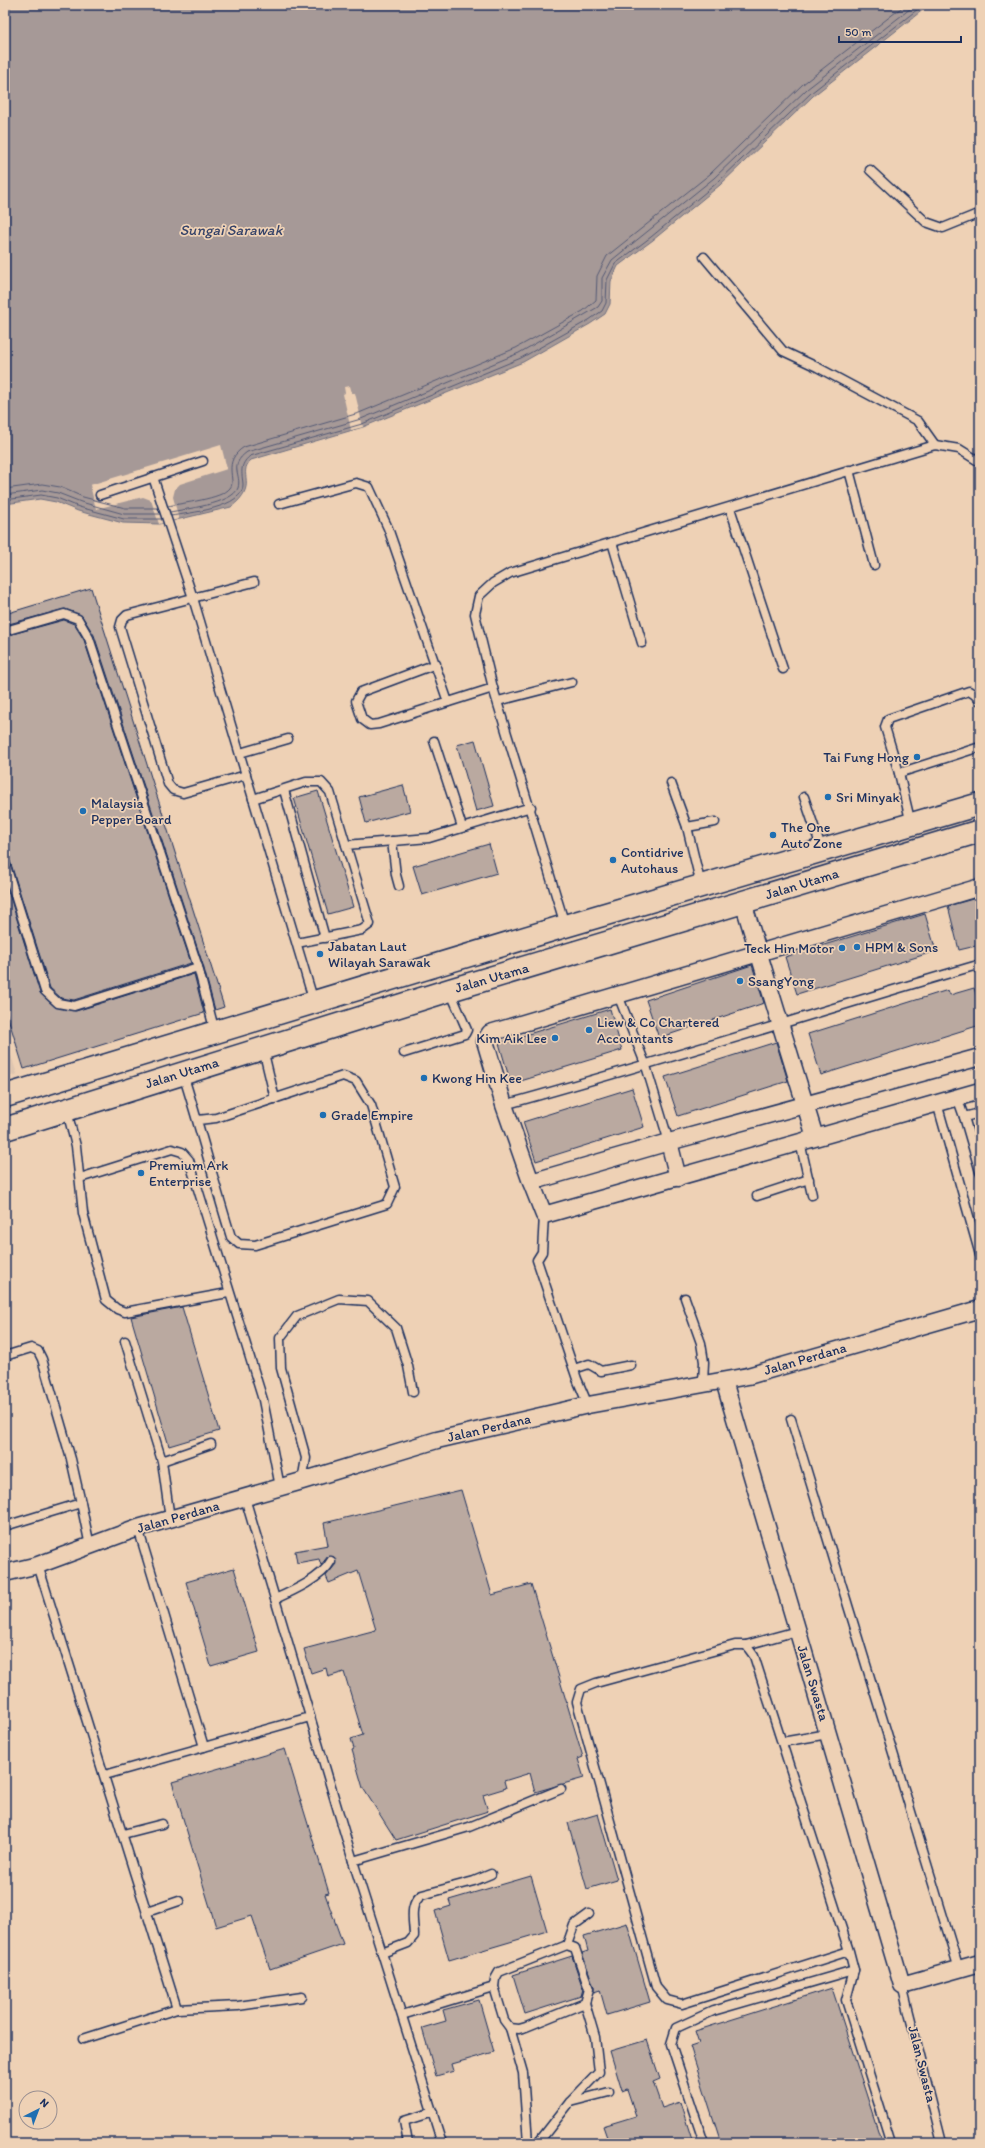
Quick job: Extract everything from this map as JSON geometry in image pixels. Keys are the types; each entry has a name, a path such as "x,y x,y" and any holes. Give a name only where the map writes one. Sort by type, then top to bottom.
{"main road":[{"name":"Jalan Utama","path":"5,1096 565,926 980,804"},
{"name":"Jalan Utama","path":"5,1129 450,990 980,831"}],"street":[{"path":"980,887 759,954 490,1032 485,1041 504,1105 544,1215 980,1091"},
{"path":"742,902 781,1023 804,1105 815,1137"},
{"path":"531,1182 669,1142 980,1057"},
{"path":"669,1142 678,1178"},
{"name":"Jalan Perdana","path":"5,1573 38,1565 138,1528 245,1498 437,1440 588,1405 748,1376 980,1309"},
{"name":"Jalan Swasta","path":"724,1381 902,1985"},
{"path":"902,1985 980,1963"}],"lane":[{"path":"870,170 926,222 943,228 980,213"},
{"path":"704,257 783,351 817,367 918,421 935,445"},
{"path":"565,926 531,807 493,688 475,614 479,596 493,583 510,573 730,508 849,470 935,445 959,449 980,462"},
{"path":"100,495 203,461"},
{"path":"849,470 874,565"},
{"path":"153,478 193,598 314,1003"},
{"path":"278,504 356,483 369,487 388,528 448,702"},
{"path":"730,508 783,669"},
{"path":"612,542 642,643"},
{"path":"246,775 183,794 173,790 168,784 120,627 122,620 127,615 254,582"},
{"path":"5,631 64,614 78,620 89,638 198,967 216,1033"},
{"path":"436,664 362,692 356,701 362,719 370,725 379,724 493,688"},
{"path":"498,701 572,682"},
{"path":"911,824 899,773 885,727 888,719 969,691 980,701"},
{"path":"240,753 288,739"},
{"path":"434,741 462,828"},
{"path":"899,773 980,747"},
{"path":"253,799 306,782 321,782 330,792 346,844 370,924 362,930 297,943"},
{"path":"671,784 687,827 702,886"},
{"path":"284,790 325,938"},
{"path":"804,797 822,850"},
{"path":"346,844 429,838 531,807"},
{"path":"687,827 715,822"},
{"path":"392,841 396,875 399,886"},
{"path":"5,863 45,991 58,1003 74,1006 198,967"},
{"path":"504,1105 646,1066 781,1023 974,966 980,970"},
{"path":"404,1053 465,1034 467,1030 450,990"},
{"path":"618,995 646,1066 669,1142"},
{"path":"262,1049 275,1099"},
{"path":"183,1073 231,1236 239,1244 255,1245 387,1204 395,1187 371,1105 356,1081 343,1076 216,1118 198,1120"},
{"path":"957,1097 980,1172"},
{"path":"937,1103 980,1255"},
{"path":"66,1110 76,1146 82,1213 106,1300 117,1309 125,1312 228,1293"},
{"path":"964,1117 980,1113"},
{"path":"800,1142 812,1195"},
{"path":"80,1178 172,1149 182,1152 189,1160 228,1293 263,1400 280,1487"},
{"path":"757,1196 809,1179"},
{"path":"544,1215 542,1252 537,1260 574,1370 588,1405"},
{"path":"685,1298 701,1344 704,1362 703,1384"},
{"path":"302,1481 306,1458 281,1368 280,1338 297,1316 339,1299 368,1301 396,1328 408,1366 413,1392"},
{"path":"126,1341 162,1461 170,1519"},
{"path":"5,1356 31,1348 38,1351 42,1359 71,1459 90,1546"},
{"path":"574,1370 589,1364 601,1371 631,1365"},
{"path":"791,1419 959,1968"},
{"path":"162,1461 211,1444"},
{"path":"245,1498 353,1861 442,2143"},
{"path":"5,1526 81,1503"},
{"path":"138,1528 204,1747"},
{"path":"275,1599 301,1587 328,1566 331,1561"},
{"path":"38,1565 177,2009"},
{"path":"797,1631 746,1645 736,1645 596,1683 581,1689 577,1702 656,1988 667,2000 682,2004 849,1951"},
{"path":"746,1645 754,1656 849,1951 854,1970 846,2000 891,2143"},
{"path":"105,1776 310,1717"},
{"path":"782,1742 828,1734"},
{"path":"353,1861 469,1827 561,1789"},
{"path":"123,1834 162,1824"},
{"path":"382,1953 408,1943 414,1936 412,1906 415,1900 422,1895 474,1881 491,1874"},
{"path":"147,1912 179,1901"},
{"path":"528,2143 522,2073 510,2028 504,2020 494,1987 494,1979 499,1972 567,1944 574,1925 589,1914"},
{"path":"538,2143 570,2102 599,2072 595,2037 585,2003 589,1989 575,1948 567,1944"},
{"path":"704,2143 671,2044 676,2028 713,2011 854,1970"},
{"name":"Jalan Swasta","path":"902,1985 942,2143"},
{"path":"402,2015 494,1987"},
{"path":"83,2039 177,2009 238,2006 302,1997"},
{"path":"510,2028 519,2029 526,2027 585,2003"},
{"path":"570,2102 609,2092"},
{"path":"408,2143 404,2121 433,2112"}],"shaded area":[{"path":"5,1037 17,1074 5,1078"}],"water":[{"name":"Sungai Sarawak","path":"5,5 929,5 813,96 720,185 653,240 618,266 611,281 610,304 605,314 523,362 363,427 251,460 247,465 246,486 244,492 240,499 231,507 159,524 123,523 78,511 56,502 40,499 5,504"}],"pier":[{"path":"350,386 352,393 355,393 363,427 351,430 343,394 345,393 344,387"},
{"path":"221,445 227,469 180,484 175,489 173,497 179,519 159,524 151,500 143,497 96,509 90,485"}],"building":[{"path":"91,588 224,1007 215,1010 203,965 94,635 82,616 65,609 5,625 5,614"},
{"name":"Malaysia Pepper Board","path":"64,620 74,624 84,640 191,963 74,1000 61,998 50,988 10,861 5,858 5,636"},
{"path":"475,740 494,806 476,811 457,745"},
{"path":"403,785 410,811 366,823 359,797"},
{"path":"318,791 353,907 328,914 294,798"},
{"path":"489,844 497,873 422,895 413,866"},
{"path":"5,881 40,993 55,1007 76,1011 194,974 204,1013 24,1069 5,1008"},
{"path":"980,897 980,945 959,950 948,906"},
{"path":"925,914 936,951 797,994 785,957"},
{"path":"752,965 764,1003 659,1038 646,1000"},
{"path":"974,988 980,1007 980,1025 821,1075 808,1034 948,990 950,995"},
{"path":"610,1009 622,1050 511,1084 499,1043"},
{"path":"776,1042 788,1081 678,1116 665,1077"},
{"path":"632,1088 644,1127 536,1161 523,1122"},
{"path":"182,1307 219,1431 169,1446 131,1317"},
{"path":"461,1490 492,1595 531,1584 583,1757 578,1759 584,1778 535,1792 530,1773 504,1781 506,1788 483,1795 488,1811 396,1840 363,1788 352,1750 354,1749 351,1739 363,1735 344,1672 328,1677 326,1668 311,1673 304,1649 376,1630 358,1571 329,1583 326,1576 336,1564 334,1557 328,1556 321,1565 319,1559 297,1563 295,1551 328,1545 324,1523"},
{"path":"234,1568 259,1652 211,1666 186,1582"},
{"path":"285,1749 329,1893 325,1894 343,1944 270,1969 252,1916 216,1927 172,1782"},
{"path":"598,1814 617,1880 587,1889 568,1823"},
{"path":"531,1876 547,1931 449,1960 435,1911 451,1906 449,1900"},
{"path":"627,1923 650,2002 607,2015 600,1990 594,1992 594,1987 582,1953 588,1951 584,1936"},
{"path":"572,1956 583,1989 581,1996 525,2014 513,1975"},
{"path":"832,1988 882,2143 721,2143 690,2046 699,2043 695,2031"},
{"path":"479,2000 494,2052 452,2064 454,2071 436,2076 422,2028 446,2021 443,2010"},
{"path":"647,2040 660,2079 653,2082 662,2108 680,2102 693,2143 609,2143 603,2126 636,2116 627,2089 622,2091 610,2051"}],"place":[{"name":"Tai Fung Hong","path":"917,757"},
{"name":"Sri Minyak","path":"828,797"},
{"name":"Malaysia Pepper Board","path":"83,811"},
{"name":"The One Auto Zone","path":"773,835"},
{"name":"Contidrive Autohaus","path":"613,860"},
{"name":"HPM & Sons","path":"857,947"},
{"name":"Teck Hin Motor","path":"842,948"},
{"name":"Jabatan Laut Wilayah Sarawak","path":"320,954"},
{"name":"SsangYong","path":"740,981"},
{"name":"Liew & Co Chartered Accountants","path":"589,1030"},
{"name":"Kim Aik Lee","path":"555,1038"},
{"name":"Kwong Hin Kee","path":"424,1078"},
{"name":"Grade Empire","path":"323,1115"},
{"name":"Premium Ark Enterprise","path":"141,1173"}]}
